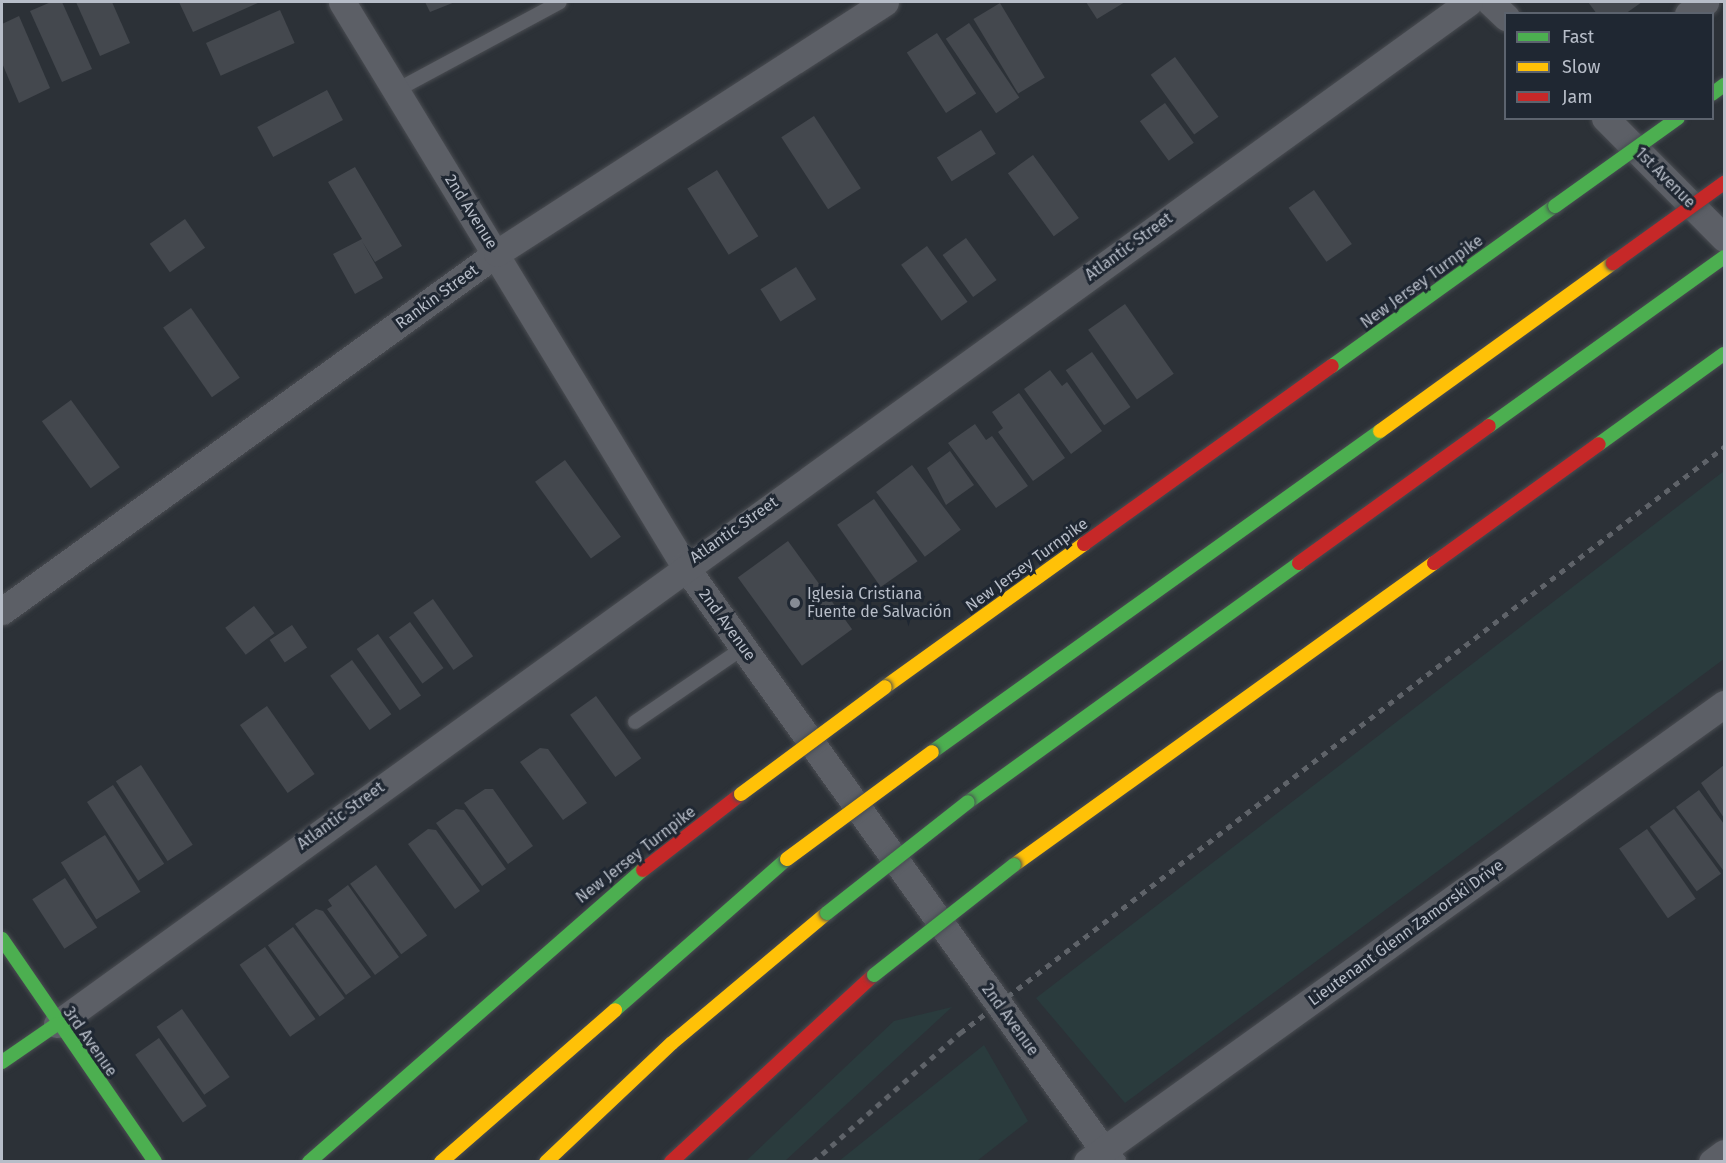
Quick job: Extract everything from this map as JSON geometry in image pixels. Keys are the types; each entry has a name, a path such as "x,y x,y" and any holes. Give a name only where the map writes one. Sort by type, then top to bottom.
{"main road":[{"name":"New Jersey Turnpike","path":"309,1161 584,917 741,794 885,687 1675,120"},
{"path":"441,1161 787,859 932,752 1725,183"},
{"path":"546,1161 672,1043 827,913 968,802 1725,257"},
{"path":"671,1161 874,975 1014,865 1725,354"},
{"name":"3rd Avenue","path":"2,939 57,1024 156,1161"},
{"name":"Atlantic Street","path":"2,1062 57,1024"}],"street":[{"name":"2nd Avenue","path":"342,2 497,253 684,565 1101,1157"},
{"name":"Atlantic Street","path":"57,1024 684,565 1469,2"},
{"path":"1490,2 1504,15"},
{"path":"1691,12 1705,2"},
{"name":"Rankin Street","path":"2,611 497,253 870,5"},
{"name":"1st Avenue","path":"1607,120 1725,238"},
{"name":"Lieutenant Glenn Zamorski Drive","path":"1101,1157 1725,704"},
{"path":"1712,1161 1725,1152"}],"lane":[{"path":"395,91 560,2"},
{"path":"635,722 743,648"}],"shaded area":[{"path":"1724,471 1724,659 1125,1103 1036,998"},
{"path":"952,1007 785,1161 746,1161 894,1021"},
{"path":"984,1045 1028,1121 977,1161 839,1161"}],"building":[{"path":"51,2 62,2 92,69 62,82 30,11"},
{"path":"76,2 112,2 130,43 100,56"},
{"path":"179,2 260,2 193,32"},
{"path":"425,2 455,2 430,12"},
{"path":"1086,2 1125,2 1097,19"},
{"path":"1588,2 1642,2 1628,12 1596,12"},
{"path":"1000,3 1045,78 1018,94 973,19"},
{"path":"280,10 295,43 221,76 206,43"},
{"path":"19,16 50,88 19,103 2,63 2,24"},
{"path":"969,23 1019,98 996,113 946,39"},
{"path":"937,33 976,93 946,113 907,53"},
{"path":"1175,57 1218,117 1194,135 1151,75"},
{"path":"327,90 343,120 273,157 257,127"},
{"path":"1165,103 1194,143 1169,161 1140,121"},
{"path":"814,116 861,188 828,209 781,137"},
{"path":"981,130 996,154 952,181 937,158"},
{"path":"1033,155 1079,218 1054,236 1008,173"},
{"path":"355,167 402,246 375,262 362,241 383,278 355,294 333,254 362,239 328,182"},
{"path":"717,170 758,236 729,255 687,189"},
{"path":"1314,190 1352,244 1326,262 1289,208"},
{"path":"185,219 205,248 170,272 150,244"},
{"path":"966,238 997,280 973,297 943,255"},
{"path":"927,246 968,302 942,321 901,265"},
{"path":"796,267 816,299 781,321 760,289"},
{"path":"1125,304 1174,374 1137,399 1088,330"},
{"path":"191,308 240,378 212,397 163,328"},
{"path":"1092,352 1130,407 1104,425 1066,370"},
{"path":"1050,370 1062,386 1067,382 1102,431 1071,454 1024,389"},
{"path":"1019,393 1065,458 1033,481 998,432 1003,428 992,412"},
{"path":"71,400 120,467 91,488 42,421"},
{"path":"975,424 986,440 992,436 1028,486 996,508 948,443"},
{"path":"950,451 974,485 946,505 927,468"},
{"path":"565,460 621,537 591,559 535,482"},
{"path":"912,465 961,530 925,557 876,492"},
{"path":"874,499 918,561 881,587 837,525"},
{"name":"Iglesia Cristiana Fuente de Salvación","path":"788,541 852,629 802,666 738,577"},
{"path":"433,599 473,656 453,670 413,613"},
{"path":"254,606 274,633 246,655 225,628"},
{"path":"410,622 444,668 422,683 389,637"},
{"path":"292,625 307,647 285,662 270,640"},
{"path":"378,634 421,695 400,710 357,649"},
{"path":"352,660 391,714 370,730 330,676"},
{"path":"596,696 641,758 615,777 570,715"},
{"path":"267,706 315,774 288,793 240,725"},
{"path":"540,748 548,749 587,803 563,820 520,762"},
{"path":"141,765 193,845 168,861 116,781"},
{"path":"1724,765 1724,818 1701,783"},
{"path":"113,785 164,864 138,881 87,802"},
{"path":"485,789 493,789 533,846 508,864 464,803"},
{"path":"1699,790 1724,824 1723,870 1676,807"},
{"path":"456,809 464,810 506,869 482,886 436,823"},
{"path":"1674,809 1721,874 1697,891 1650,827"},
{"path":"428,829 436,830 480,891 455,909 408,844"},
{"path":"1647,829 1696,899 1668,918 1619,849"},
{"path":"105,835 141,892 96,919 61,863"},
{"path":"376,865 427,935 401,954 350,884"},
{"path":"65,878 97,927 64,949 32,899"},
{"path":"348,885 399,957 375,975 327,909 332,906 328,900"},
{"path":"316,909 323,911 371,977 346,995 295,924"},
{"path":"293,927 345,998 320,1016 268,945"},
{"path":"265,947 315,1019 290,1037 240,965"},
{"path":"182,1009 230,1077 204,1095 157,1027"},
{"path":"159,1038 207,1106 183,1123 135,1055"}],"railway":[{"path":"813,1162 960,1033 1724,447"}],"traffic: fast":[{"path":"1714,92 1724,85"},
{"path":"1555,206 1675,120"},
{"path":"1332,366 1555,206"},
{"path":"1489,426 1724,257"},
{"path":"1599,444 1724,354"},
{"path":"932,752 1380,431"},
{"path":"968,802 1299,563"},
{"path":"827,913 968,802"},
{"path":"615,1010 787,859"},
{"path":"874,975 1014,865"},
{"path":"309,1162 643,870"},
{"path":"2,939 155,1162"},
{"path":"2,1062 57,1024"}],"traffic: slow":[{"path":"1380,431 1613,263"},
{"path":"885,687 1084,544"},
{"path":"1014,865 1434,563"},
{"path":"741,794 885,687"},
{"path":"787,859 932,752"},
{"path":"546,1162 672,1043 827,913"},
{"path":"441,1162 615,1010"}],"traffic: jam":[{"path":"1613,263 1724,183"},
{"path":"1084,544 1332,366"},
{"path":"1299,563 1489,426"},
{"path":"1434,563 1599,444"},
{"path":"643,870 741,794"},
{"path":"671,1162 874,975"}],"place":[{"name":"Iglesia Cristiana Fuente de Salvación","path":"795,603"}]}
